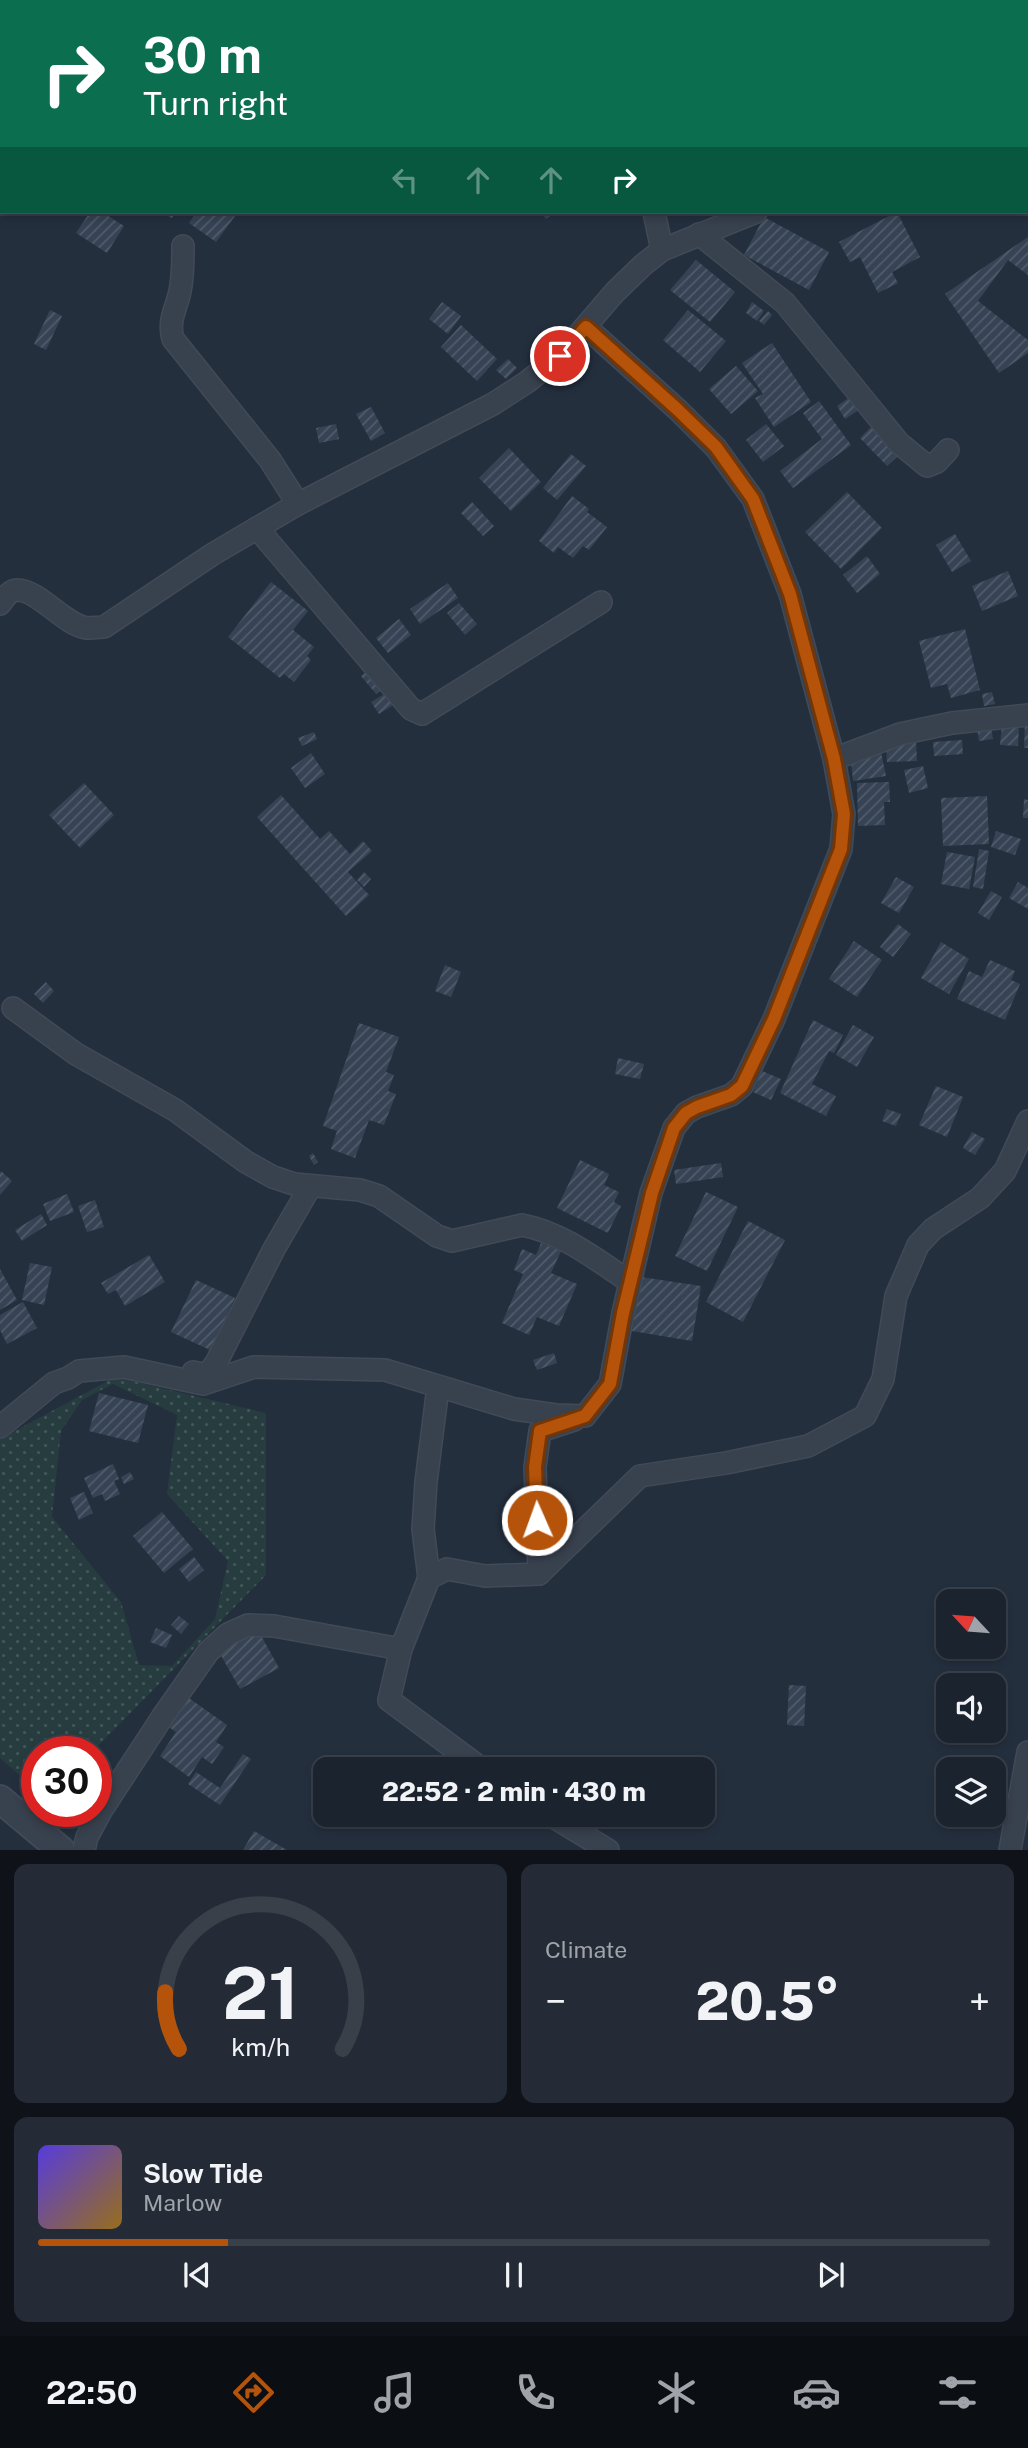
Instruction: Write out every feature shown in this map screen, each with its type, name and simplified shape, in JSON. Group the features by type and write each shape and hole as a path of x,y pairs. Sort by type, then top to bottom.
{"street":[{"path":"654,214 662,250"},
{"path":"0,604 10,593 18,590 28,593 60,615 86,628 104,627 213,554 298,504 493,404 560,356 615,292 662,250 751,214"},
{"path":"699,234 785,303 899,443 927,466 937,462 948,450"},
{"path":"183,246 181,287 170,328 173,339 270,460 298,504"},
{"path":"539,1574 535,1467 540,1431 585,1416 610,1384 630,1282 652,1193 674,1128 686,1113 731,1095 742,1086 774,1019 841,849 844,814 834,759 790,594 753,499 716,447 586,327"},
{"path":"257,528 411,709 422,714 601,602"},
{"path":"834,759 900,734 952,723 1028,715"},
{"path":"13,1007 76,1054 175,1110 246,1162 273,1177 310,1187 360,1190 379,1196 437,1236 452,1241 522,1224 533,1227 572,1245 630,1282"},
{"path":"429,1578 447,1569 485,1576 539,1574 639,1476 808,1446 865,1416 883,1379 897,1296 918,1245 933,1229 980,1198 1005,1171 1028,1121"},
{"path":"67,1366 122,1356 207,1375 310,1187"},
{"path":"0,1427 54,1383 79,1371 124,1367 203,1384 254,1367 385,1370 514,1409 585,1416"},
{"path":"438,1387 423,1529 429,1578 401,1649 389,1700 466,1757"},
{"path":"84,1850 87,1837 101,1811 163,1716 208,1651 228,1634 248,1625 274,1626 401,1649"},
{"path":"1010,1850 1028,1752"},
{"path":"0,1799 61,1850"},
{"path":"570,1827 608,1850"}],"green space":[{"path":"115,1377 266,1413 266,1575 108,1736 21,1736 21,1777 0,1758 0,1439","holes":["113,1384 177,1415 167,1494 228,1561 215,1619 172,1666 139,1665 121,1602 52,1517 61,1431 82,1400"]}],"building":[{"path":"89,214 105,214 124,226 107,253 76,233"},
{"path":"196,214 237,214 216,242 189,223"},
{"path":"898,214 920,257 892,272 898,283 878,293 860,257 850,262 839,242"},
{"path":"764,217 829,252 809,290 744,255"},
{"path":"1028,237 1028,275 1008,260 978,301 1028,340 1028,353 999,373 945,294"},
{"path":"696,260 735,292 710,322 670,290"},
{"path":"442,302 461,316 448,334 429,319"},
{"path":"752,302 764,311 757,321 746,313"},
{"path":"50,310 62,316 46,350 34,344"},
{"path":"688,310 726,341 700,372 663,340"},
{"path":"768,311 772,315 764,325 759,321"},
{"path":"461,325 497,359 477,381 441,347"},
{"path":"772,343 811,402 774,427 755,398 763,394 742,363"},
{"path":"508,359 517,368 506,379 496,370"},
{"path":"736,366 758,391 731,414 709,389"},
{"path":"850,397 859,410 845,419 837,406"},
{"path":"819,401 851,445 793,488 780,471 822,439 803,413"},
{"path":"371,407 385,433 371,441 356,414"},
{"path":"336,424 339,439 319,443 316,428"},
{"path":"766,424 784,446 763,462 746,440"},
{"path":"872,426 899,455 887,466 860,438"},
{"path":"509,448 541,482 511,511 479,478"},
{"path":"571,454 586,466 557,500 543,488"},
{"path":"847,492 882,528 841,569 805,532"},
{"path":"572,496 607,527 589,550 583,546 573,558 558,547 554,553 539,541"},
{"path":"472,502 494,526 483,536 461,513"},
{"path":"955,534 971,561 952,572 936,545"},
{"path":"867,556 880,574 857,593 843,575"},
{"path":"1008,571 1018,596 982,611 972,586"},
{"path":"271,582 308,611 293,630 314,647 307,656 311,660 294,682 284,674 280,678 228,637"},
{"path":"448,583 458,598 420,624 410,609"},
{"path":"459,603 477,624 465,635 447,613"},
{"path":"399,619 411,635 388,653 376,638"},
{"path":"965,629 980,690 951,698 947,684 931,688 919,641"},
{"path":"371,668 386,686 376,694 361,676"},
{"path":"391,690 398,702 379,714 371,702"},
{"path":"992,692 995,704 984,706 982,694"},
{"path":"990,720 993,739 979,741 976,722"},
{"path":"1025,722 1028,722 1028,748 1024,748"},
{"path":"1002,725 1019,726 1018,746 1000,745"},
{"path":"314,732 317,739 302,746 298,738"},
{"path":"916,740 917,761 887,762 886,742"},
{"path":"962,740 963,754 934,756 933,742"},
{"path":"881,752 886,776 853,781 851,761"},
{"path":"311,753 325,774 305,788 291,768"},
{"path":"923,766 928,788 909,793 904,770"},
{"path":"889,782 890,802 884,802 885,825 858,826 857,783"},
{"path":"84,783 114,815 80,848 49,815"},
{"path":"281,795 320,839 329,831 350,854 363,841 372,851 348,872 369,895 346,916 257,817"},
{"path":"987,796 989,844 943,846 941,798"},
{"path":"1024,799 1028,800 1028,818 1023,818"},
{"path":"996,831 1021,839 1015,855 991,847"},
{"path":"979,849 989,851 983,889 973,887"},
{"path":"947,852 975,857 969,889 941,884"},
{"path":"364,872 371,879 364,887 357,880"},
{"path":"896,877 914,887 899,913 881,903"},
{"path":"1018,882 1028,888 1028,909 1009,898"},
{"path":"991,891 1002,897 989,920 978,913"},
{"path":"898,924 911,934 893,957 880,947"},
{"path":"854,941 882,960 857,997 829,979"},
{"path":"941,942 969,959 949,994 921,978"},
{"path":"990,960 1015,971 1011,980 1020,984 1005,1020 957,999 969,971 982,977"},
{"path":"445,965 461,972 451,997 435,991"},
{"path":"46,982 54,991 43,1003 34,994"},
{"path":"813,1020 843,1035 834,1053 829,1051 812,1084 836,1096 826,1116 780,1093"},
{"path":"359,1023 399,1037 386,1072 394,1075 388,1091 396,1094 384,1125 369,1120 355,1158 331,1149 337,1131 323,1126"},
{"path":"853,1025 874,1037 857,1067 836,1055"},
{"path":"618,1058 644,1064 640,1079 615,1074"},
{"path":"762,1071 781,1079 771,1100 753,1092"},
{"path":"936,1086 963,1097 947,1137 919,1125"},
{"path":"887,1109 901,1114 896,1126 882,1121"},
{"path":"972,1132 985,1139 975,1155 963,1148"},
{"path":"313,1153 318,1162 314,1165 309,1156"},
{"path":"580,1160 609,1174 604,1185 619,1192 614,1202 621,1206 608,1233 557,1208"},
{"path":"721,1163 723,1177 676,1184 674,1170"},
{"path":"1,1171 12,1181 0,1195 0,1173"},
{"path":"706,1192 738,1207 707,1271 675,1256"},
{"path":"67,1194 74,1212 50,1221 43,1204"},
{"path":"95,1200 104,1227 87,1232 78,1206"},
{"path":"41,1214 47,1225 22,1241 15,1230"},
{"path":"748,1221 785,1240 743,1322 706,1302"},
{"path":"541,1243 561,1251 551,1273 577,1284 559,1326 537,1317 529,1335 502,1323 523,1274 514,1270 522,1249 536,1255"},
{"path":"149,1255 165,1282 125,1306 116,1290 108,1294 101,1283"},
{"path":"30,1263 52,1267 44,1305 22,1300"},
{"path":"0,1269 17,1300 0,1310"},
{"path":"641,1277 701,1286 692,1341 632,1331"},
{"path":"196,1280 235,1298 210,1350 171,1332"},
{"path":"23,1302 37,1328 7,1344 0,1330 0,1315"},
{"path":"554,1353 557,1363 537,1370 533,1360"},
{"path":"99,1393 148,1405 138,1443 89,1431"},
{"path":"113,1464 119,1479 114,1481 120,1494 105,1501 102,1494 93,1498 84,1478"},
{"path":"130,1472 134,1479 124,1484 121,1477"},
{"path":"84,1492 93,1513 79,1520 70,1498"},
{"path":"162,1512 193,1549 164,1573 133,1536"},
{"path":"194,1557 204,1570 189,1582 179,1569"},
{"path":"179,1616 189,1624 181,1634 171,1625"},
{"path":"156,1628 172,1635 166,1648 150,1642"},
{"path":"258,1630 279,1668 240,1689 219,1652"},
{"path":"789,1685 806,1686 804,1726 787,1725"},
{"path":"186,1696 227,1725 216,1742 224,1747 212,1764 202,1757 189,1777 160,1756 176,1732 166,1725"},
{"path":"243,1754 251,1759 220,1805 188,1784 196,1772 220,1788"},
{"path":"254,1831 287,1850 243,1850"}],"route":[{"path":"537,1520 535,1467 540,1431 585,1416 610,1384 623,1313 652,1193 674,1128 686,1113 731,1095 742,1086 774,1019 841,849 844,814 834,759 790,594 753,499 716,447 586,327 560,356"}]}
